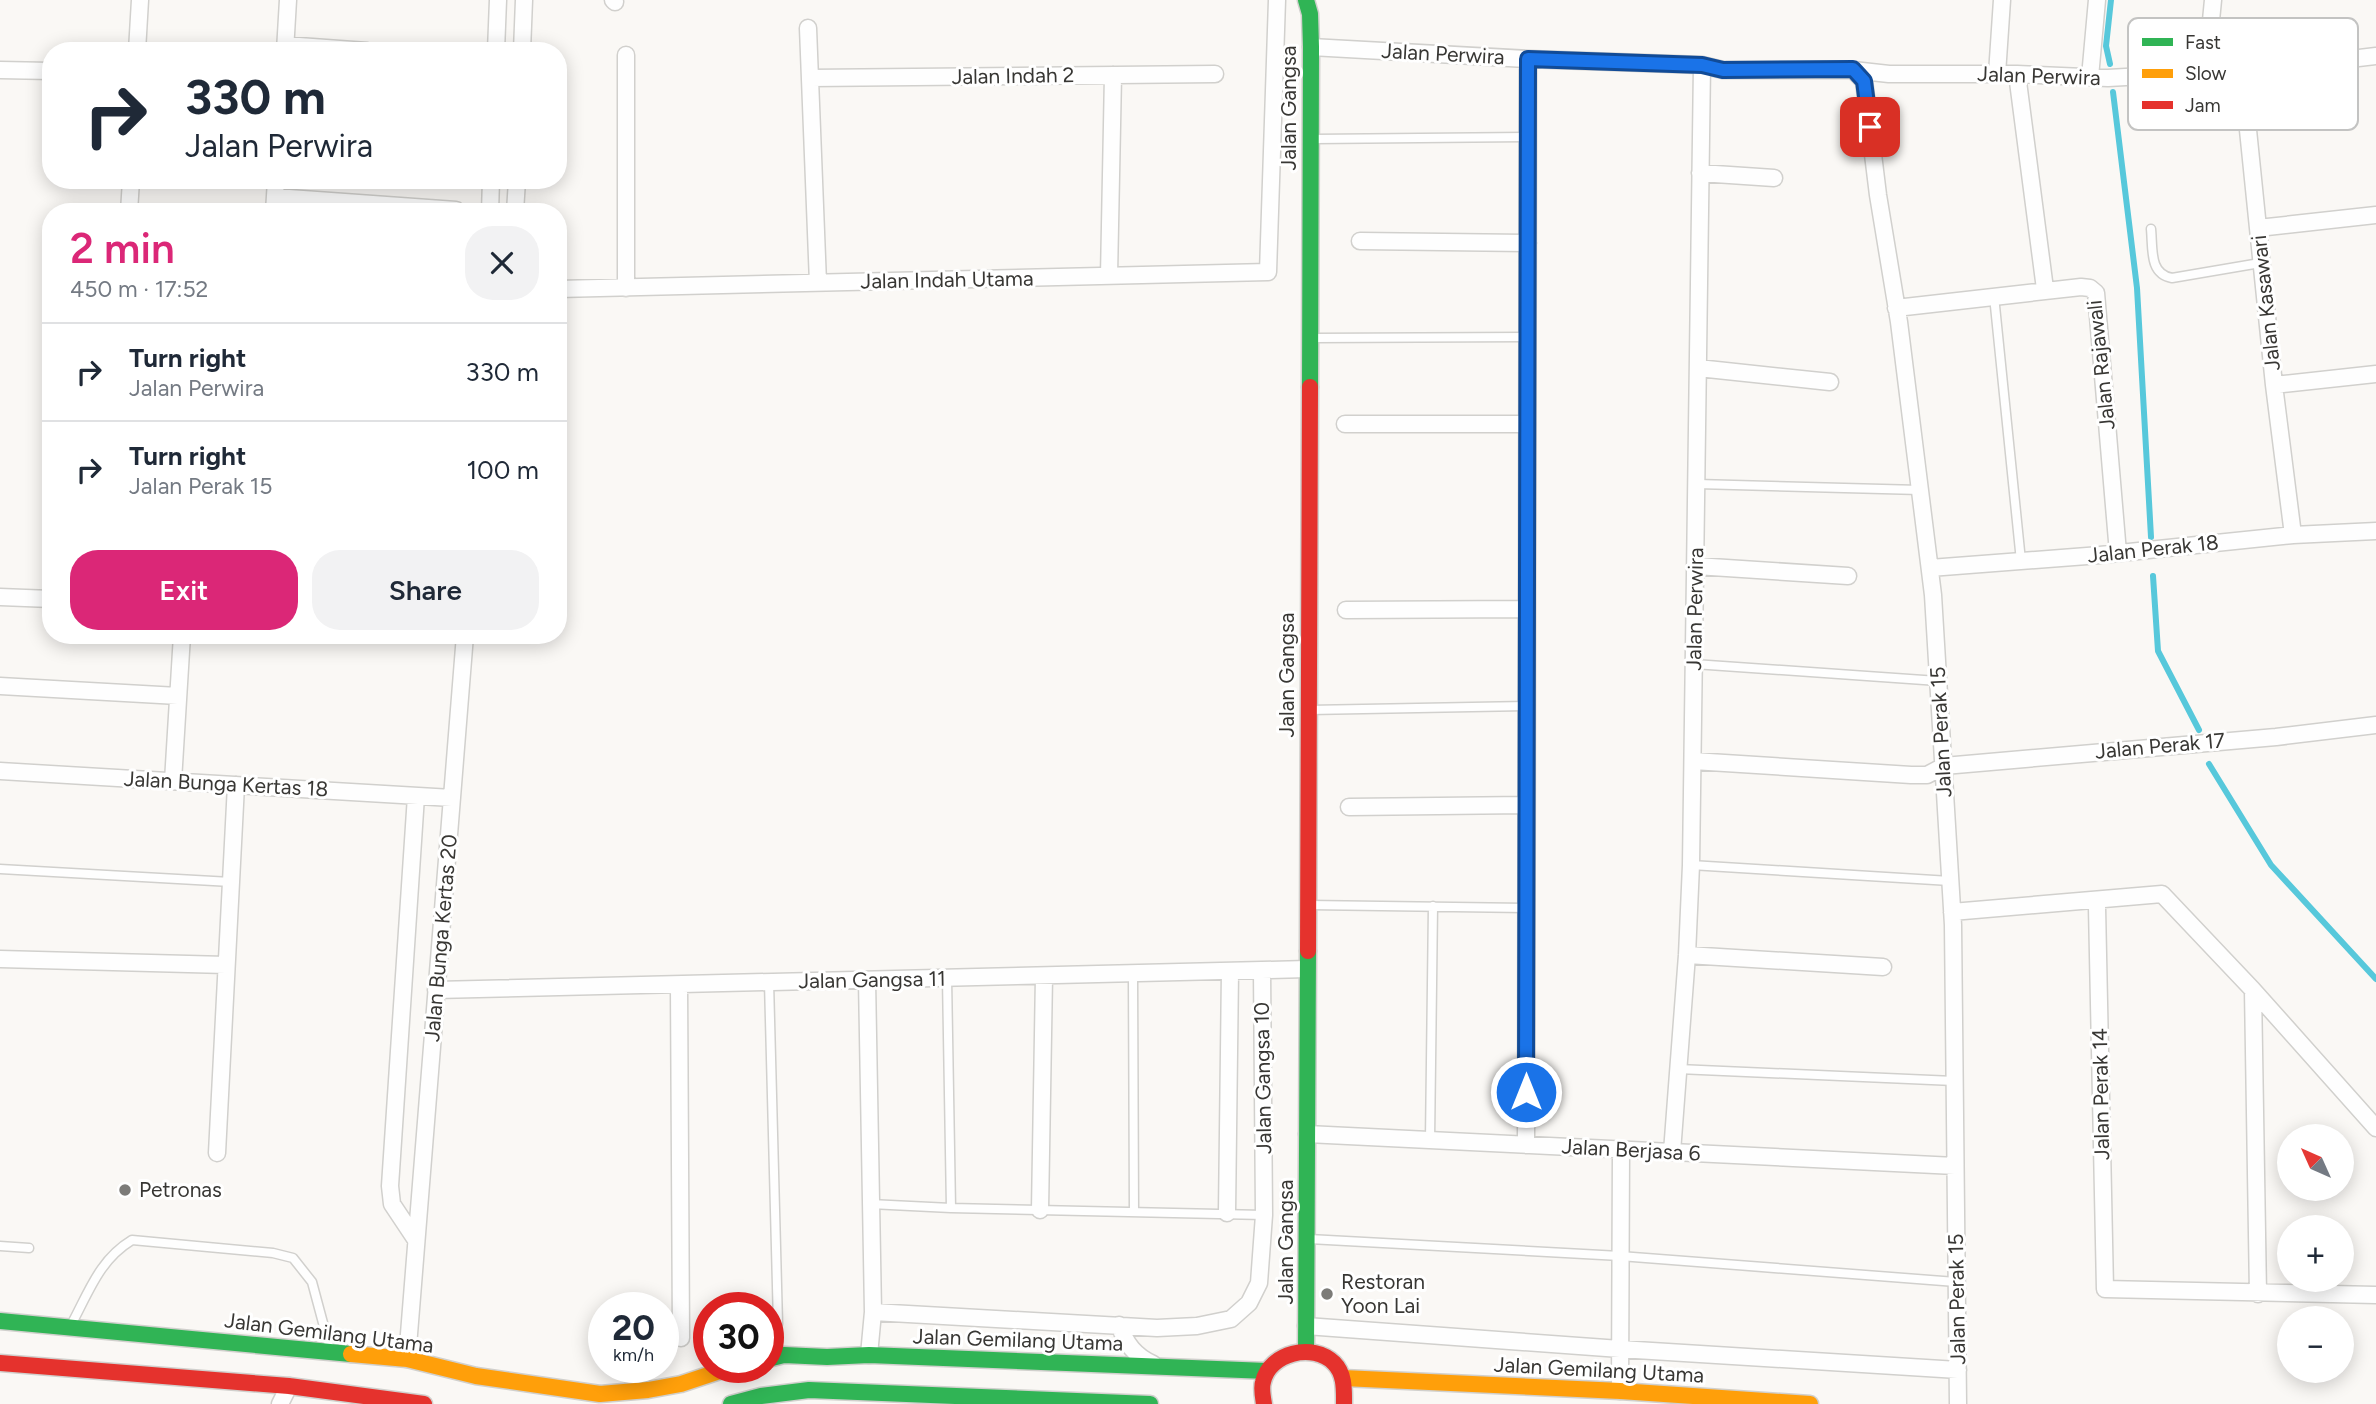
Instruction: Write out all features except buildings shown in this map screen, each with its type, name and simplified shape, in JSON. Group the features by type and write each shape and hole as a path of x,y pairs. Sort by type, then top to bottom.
{"main road":[{"name":"Jalan Gangsa","path":"1306,0 1310,14 1311,47 1306,1351"},
{"name":"Jalan Gemilang Utama","path":"0,1321 407,1359 476,1376 600,1394 648,1390 693,1380"},
{"path":"1264,1404 1262,1384 1267,1371 1287,1354 1306,1351 1326,1357 1336,1366 1343,1378 1343,1404"},
{"name":"Jalan Gemilang Utama","path":"784,1355 869,1355 1267,1371"},
{"path":"0,1363 289,1386 424,1404"},
{"name":"Jalan Gemilang Utama","path":"1343,1378 1620,1391 1810,1404"},
{"path":"732,1404 761,1396 809,1390 1150,1404"}],"street":[{"path":"138,42 140,0"},
{"path":"285,42 288,0"},
{"path":"496,42 498,0"},
{"path":"522,42 524,0"},
{"name":"Jalan Indah Utama","path":"567,289 1268,272 1277,0"},
{"path":"1997,74 2002,0"},
{"path":"2090,77 2097,0"},
{"path":"2211,18 2213,0"},
{"path":"808,28 818,283"},
{"name":"Jalan Perwira","path":"1311,47 1702,65 1723,70 1853,69 1889,74 2128,77"},
{"path":"626,55 626,288"},
{"name":"Jalan Perwira","path":"2358,58 2376,56"},
{"path":"1525,1145 1528,59"},
{"name":"Jalan Perwira","path":"1672,1152 1691,865 1702,65"},
{"name":"Jalan Perak 15","path":"1853,69 1864,81 1930,568 1952,912 1958,1404"},
{"path":"0,70 42,71"},
{"name":"Jalan Indah 2","path":"810,78 1215,74"},
{"path":"2017,74 2045,289"},
{"path":"1109,276 1113,75"},
{"name":"Jalan Kasawari","path":"2248,130 2260,263 2293,535"},
{"path":"1700,173 1774,178"},
{"path":"2258,228 2376,215"},
{"path":"1360,241 1528,243"},
{"name":"Jalan Rajawali","path":"1896,308 2045,289 2090,288 2098,298 2118,553"},
{"path":"1698,368 1830,382"},
{"path":"2274,385 2376,374"},
{"path":"1345,425 1527,424"},
{"name":"Jalan Perak 18","path":"1930,568 2293,535 2376,531"},
{"path":"1696,566 1848,576"},
{"path":"0,597 42,599"},
{"path":"1346,610 1527,609"},
{"path":"173,781 181,644"},
{"name":"Jalan Bunga Kertas 20","path":"407,1359 464,644"},
{"path":"0,686 178,696"},
{"name":"Jalan Perak 17","path":"1693,761 1927,775 1944,766 2276,737 2376,725"},
{"name":"Jalan Bunga Kertas 18","path":"0,771 452,798"},
{"path":"217,1153 236,785"},
{"name":"Jalan Bunga Kertas 20","path":"416,796 390,1186 392,1204 416,1240"},
{"path":"1349,807 1526,805"},
{"path":"1952,912 2162,894 2253,990 2376,1128"},
{"name":"Jalan Perak 14","path":"2095,900 2105,1289 2258,1294"},
{"path":"1687,955 1883,967"},
{"path":"0,960 226,965"},
{"name":"Jalan Gangsa 11","path":"436,990 1307,969"},
{"name":"Jalan Gangsa 10","path":"873,1312 1157,1328 1197,1326 1231,1319 1249,1303 1259,1283 1264,1215 1262,970"},
{"path":"1227,1213 1230,971"},
{"path":"1040,1210 1044,976"},
{"path":"867,980 873,1312 869,1355"},
{"path":"679,985 681,1338"},
{"path":"2253,990 2258,1294 2376,1295"},
{"name":"Jalan Berjasa 6","path":"1307,1134 1955,1166"},
{"path":"1620,1391 1621,1150"},
{"path":"1119,1325 1125,1342 1134,1352 1160,1367"},
{"path":"1306,1326 1958,1370"},
{"path":"280,1404 289,1386"}],"lane":[{"path":"1310,139 1528,137"},
{"path":"2151,229 2155,268 2162,276 2172,278 2260,263"},
{"path":"1994,296 2021,561"},
{"path":"1310,338 1528,337"},
{"path":"1696,484 1920,490"},
{"path":"1694,664 1938,681"},
{"path":"1308,710 1527,706"},
{"path":"1691,865 1950,881"},
{"path":"0,869 231,882"},
{"path":"1308,905 1526,908"},
{"path":"1430,1140 1433,906"},
{"path":"1133,974 1134,1212"},
{"path":"947,978 951,1209"},
{"path":"769,982 778,1292"},
{"path":"1678,1069 1954,1081"},
{"path":"870,1204 951,1209 1264,1215"},
{"path":"1306,1239 1620,1256 1957,1282"},
{"path":"70,1327 105,1262 115,1251 132,1240 260,1252 293,1258 312,1282 331,1352"},
{"path":"0,1246 29,1248"}],"waterway":[{"path":"2110,64 2106,46 2111,0"},
{"path":"2113,92 2137,288 2151,537"},
{"path":"2153,576 2158,651 2199,730"},
{"path":"2209,764 2271,865 2376,979"}],"traffic: fast":[{"path":"1306,0 1310,14 1311,47 1310,387"},
{"path":"1306,1351 1308,951"},
{"path":"0,1321 351,1354"},
{"path":"784,1355 869,1355 1267,1371"},
{"path":"731,1404 761,1396 809,1390 1150,1404"}],"traffic: slow":[{"path":"351,1354 407,1359 476,1376 600,1394 648,1390 693,1380"},
{"path":"1343,1378 1620,1391 1810,1404"}],"traffic: jam":[{"path":"1308,951 1310,387"},
{"path":"1264,1404 1262,1387 1267,1372 1283,1358 1304,1352 1325,1357 1338,1367 1343,1382 1344,1404"},
{"path":"0,1363 289,1386 424,1404"}],"place":[{"name":"Petronas","path":"125,1190"},
{"name":"Restoran Yoon Lai","path":"1327,1294"}],"route":[{"path":"1526,1092 1528,59 1702,65 1723,70 1853,69 1864,81 1870,127"}]}
